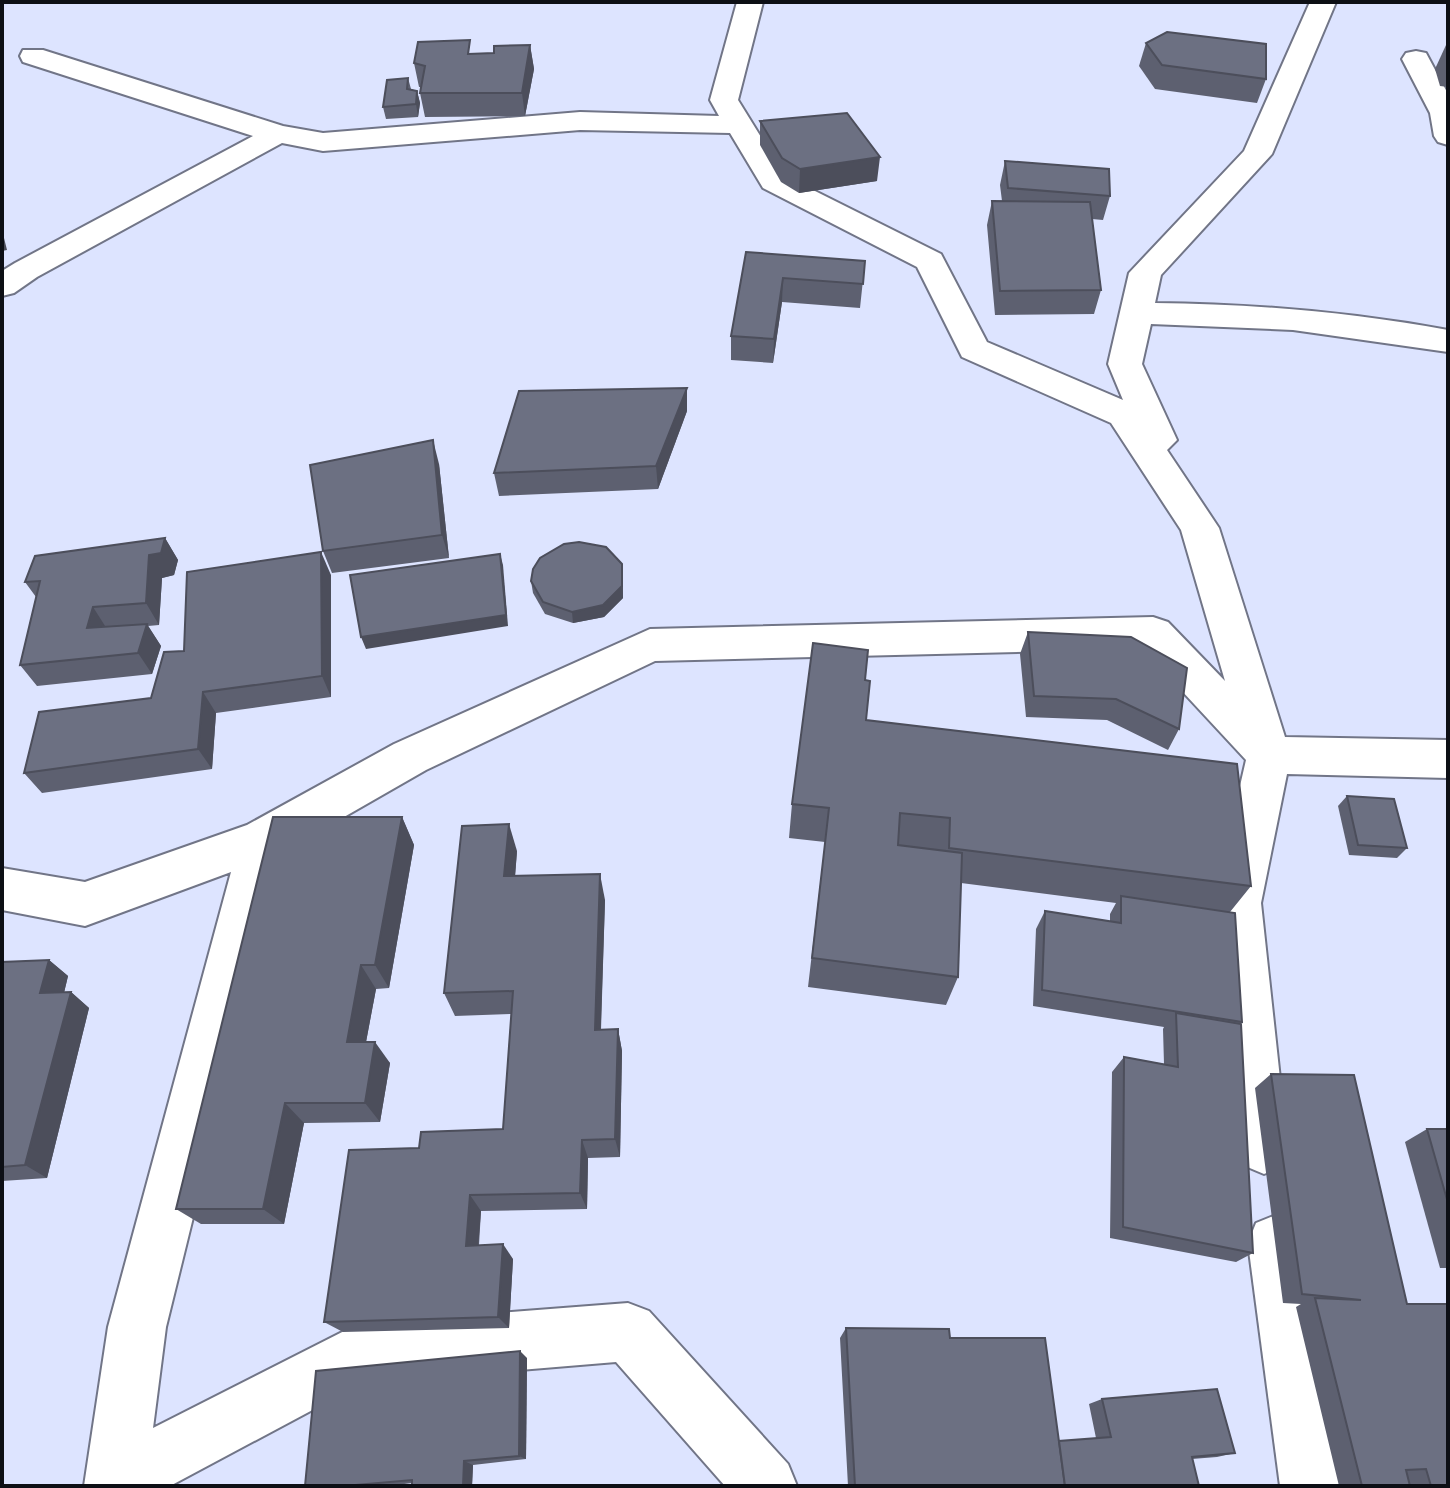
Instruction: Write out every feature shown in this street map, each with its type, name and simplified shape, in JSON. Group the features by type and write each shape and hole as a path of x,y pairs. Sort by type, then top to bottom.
{"street":[{"path":"750,2 724,100 774,182 930,261 974,349 1124,414 1200,528"},
{"path":"1311,1486 1255,1088 1237,903 1269,755 1200,528 1125,364 1145,273 1257,154 1323,2"},
{"path":"33,56 278,134 323,142 580,121 739,125"},
{"path":"1416,59 1447,121"},
{"path":"2,286 26,270 278,134"},
{"path":"1136,313 1229,314 1368,326 1448,341"},
{"path":"2,889 85,904 263,840 410,757 650,645 1153,633 1269,755 1448,759"},
{"path":"115,1486 137,1327 263,840"},
{"path":"137,1486 148,1464 358,1354 628,1332 766,1486"}],"shaded area":[{"path":"2,2 1448,2 1448,1486 2,1486"}],"building":[{"path":"1167,32 1266,44 1266,79 1162,65 1146,43"},
{"path":"470,40 468,54 494,53 494,46 530,45 522,93 420,93 425,66 414,63 418,42"},
{"path":"408,78 407,89 417,91 416,104 383,107 387,80"},
{"path":"847,113 880,157 800,169 782,158 760,121"},
{"path":"1005,161 1109,169 1110,196 1008,188"},
{"path":"992,201 1090,202 1101,290 1000,291"},
{"path":"746,252 865,261 863,284 783,278 774,339 731,336"},
{"path":"687,388 656,466 494,473 519,391"},
{"path":"433,440 442,535 323,551 310,465"},
{"path":"165,538 161,553 149,555 146,603 93,607 87,628 147,624 138,653 20,665 40,581 25,582 35,556"},
{"path":"579,542 606,547 622,564 622,586 603,605 572,612 543,602 531,581 533,569 540,558 564,544"},
{"path":"321,552 322,676 203,692 198,749 24,773 39,712 151,698 164,652 184,651 187,572"},
{"path":"500,554 506,615 361,637 350,575"},
{"path":"1028,632 1131,637 1187,668 1179,729 1116,699 1034,696"},
{"path":"813,643 868,650 865,680 870,681 866,720 1237,764 1251,886 949,848 950,818 900,813 898,845 962,853 958,977 812,958 829,808 792,804"},
{"path":"1347,796 1394,799 1407,848 1358,845"},
{"path":"273,817 402,817 375,965 361,965 347,1042 375,1042 365,1103 285,1103 263,1209 176,1209"},
{"path":"509,824 504,876 600,874 595,1030 618,1029 615,1139 582,1140 580,1193 470,1195 466,1246 503,1244 498,1317 324,1322 349,1150 419,1148 421,1132 503,1129 513,991 444,993 462,826"},
{"path":"1121,896 1235,913 1242,1022 1042,990 1045,911 1121,923"},
{"path":"49,960 40,993 71,992 25,1165 2,1167 2,962"},
{"path":"1176,1013 1241,1024 1253,1253 1123,1227 1124,1057 1178,1067"},
{"path":"1271,1074 1354,1075 1407,1304 1448,1304 1448,1486 1431,1486 1426,1469 1406,1470 1410,1486 1362,1486 1315,1298 1361,1300 1302,1294"},
{"path":"1427,1129 1448,1131 1448,1203"},
{"path":"846,1328 949,1329 950,1338 1045,1338 1065,1486 855,1486"},
{"path":"520,1351 519,1456 464,1461 463,1486 412,1486 412,1480 305,1486 316,1371"},
{"path":"1217,1389 1235,1453 1192,1457 1199,1486 1065,1486 1059,1441 1111,1437 1102,1399"}]}
